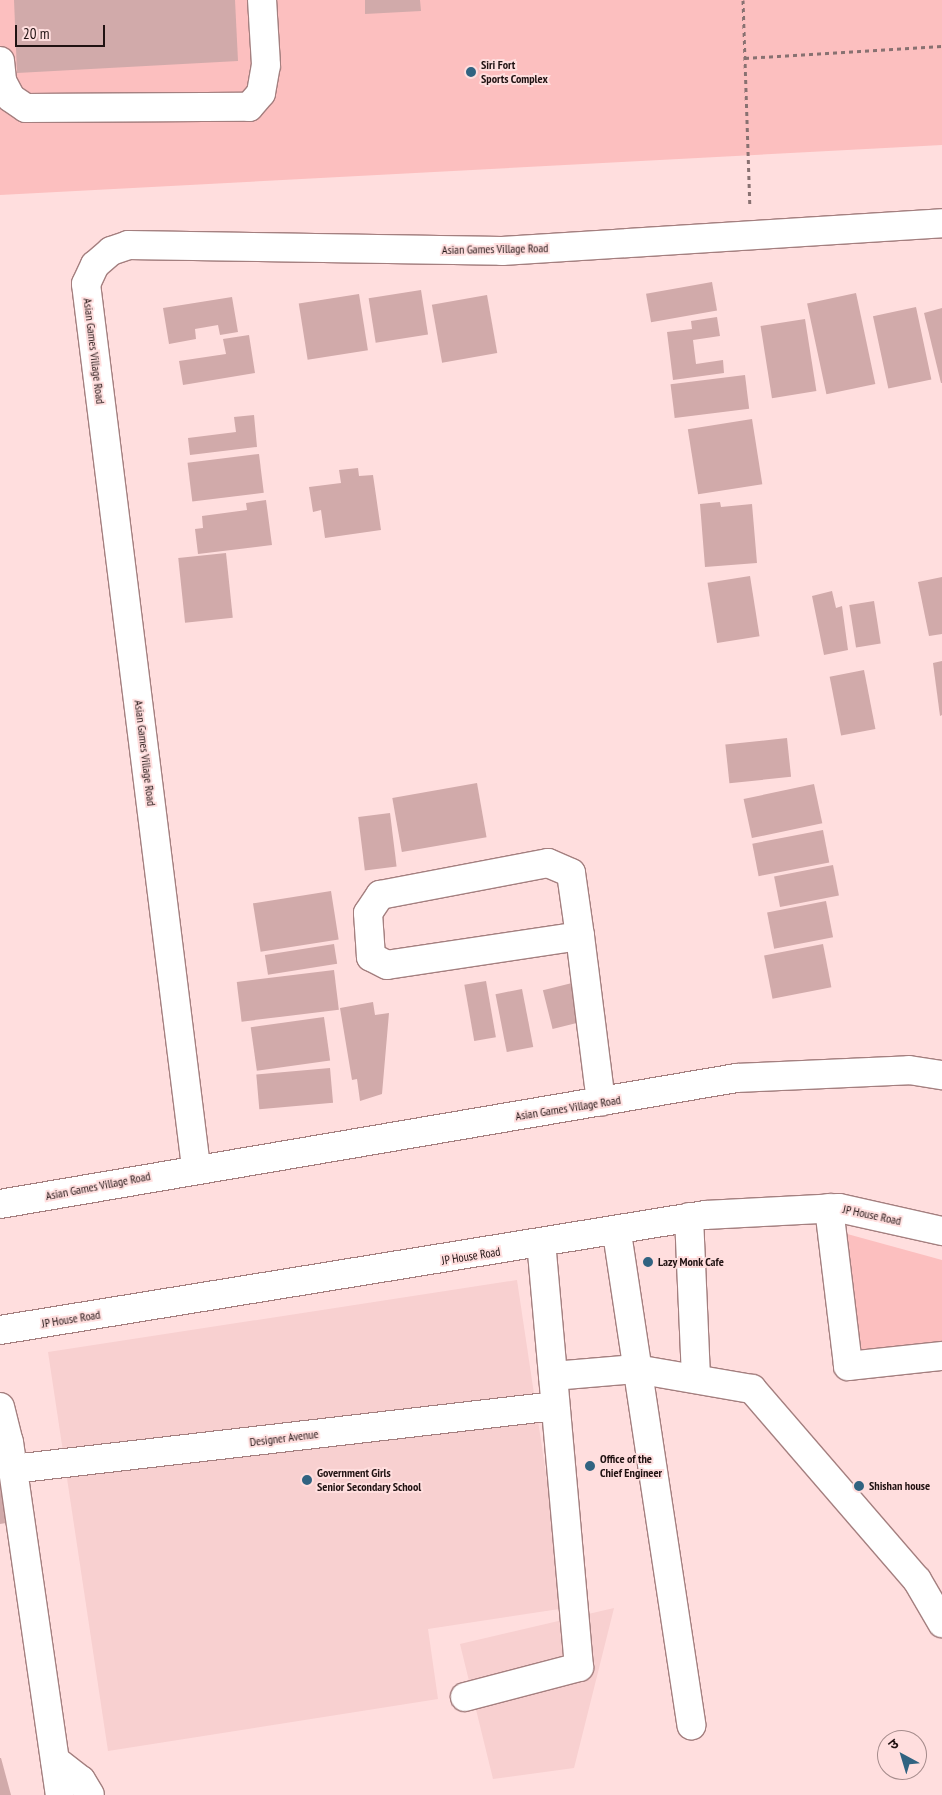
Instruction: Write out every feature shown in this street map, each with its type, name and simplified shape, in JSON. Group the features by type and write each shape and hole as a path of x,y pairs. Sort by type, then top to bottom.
{"street":[{"path":"0,61 2,82 26,108 249,107 261,93 266,65 262,0"},
{"name":"Asian Games Village Road","path":"196,1167 86,284 95,265 111,251 128,245 502,251 942,223"},
{"path":"580,936 387,965 371,957 368,913 380,895 548,863 571,873 580,936 601,1102"},
{"name":"Asian Games Village Road","path":"0,1204 196,1167 601,1102 736,1078 908,1070 942,1075"},
{"path":"829,1208 848,1366 942,1356"},
{"name":"JP House Road","path":"0,1330 541,1245 689,1217 829,1208 942,1231"},
{"path":"689,1217 696,1380"},
{"path":"617,1232 636,1370 691,1725"},
{"path":"465,1697 579,1666 541,1245"},
{"path":"553,1376 636,1370 752,1389 917,1580 942,1623"},
{"name":"Designer Avenue","path":"13,1469 555,1406"},
{"path":"0,1407 13,1469 60,1795"},
{"path":"55,1760 82,1780 90,1795"}],"path":[{"path":"743,0 751,235"},
{"path":"744,58 942,46"}],"shaded area":[{"name":"Siri Fort Sports Complex","path":"0,0 942,0 942,145 0,195"},
{"path":"840,1232 942,1260 942,1346 854,1359"},
{"name":"Government Girls Senior Secondary School","path":"517,1280 566,1608 428,1629 438,1699 108,1751 48,1352"},
{"path":"614,1608 574,1768 493,1779 460,1644"}],"building":[{"path":"14,0 235,0 238,61 17,73"},
{"path":"365,0 420,0 421,11 365,14"},
{"path":"712,282 717,311 651,322 646,294"},
{"path":"421,290 428,334 376,343 369,298"},
{"path":"856,293 875,384 826,394 807,303"},
{"path":"359,294 368,350 308,360 299,304"},
{"path":"487,295 497,353 442,363 432,305"},
{"path":"232,297 238,332 220,335 218,325 195,329 196,339 169,344 163,308"},
{"path":"916,307 931,379 888,389 873,316"},
{"path":"942,308 942,383 941,383 924,313"},
{"path":"717,317 720,336 693,340 696,364 723,360 724,373 673,380 667,332 692,329 691,321"},
{"path":"805,319 816,391 772,398 761,326"},
{"path":"249,335 255,373 183,385 179,361 226,354 223,339"},
{"path":"745,375 749,409 675,418 671,384"},
{"path":"254,415 257,447 190,455 188,438 236,432 234,417"},
{"path":"752,419 762,484 698,494 688,429"},
{"path":"259,454 264,493 192,501 188,463"},
{"path":"358,468 359,476 373,475 381,530 325,538 321,510 313,512 309,487 341,483 339,470"},
{"path":"266,500 272,545 198,554 195,529 203,528 202,516 247,510 246,503"},
{"path":"720,502 721,507 752,504 757,563 705,567 700,504"},
{"path":"226,553 233,618 185,623 178,558"},
{"path":"750,576 760,636 717,643 708,583"},
{"path":"942,577 942,634 929,636 918,582"},
{"path":"832,591 836,608 842,606 848,650 824,655 812,596"},
{"path":"874,601 881,643 856,647 849,605"},
{"path":"942,661 942,715 940,716 933,663"},
{"path":"864,670 875,729 841,736 830,677"},
{"path":"787,738 791,777 729,783 725,744"},
{"path":"477,783 487,837 402,852 392,798"},
{"path":"814,784 822,823 752,838 744,799"},
{"path":"390,813 397,867 365,870 358,817"},
{"path":"823,830 829,862 759,876 752,844"},
{"path":"833,865 839,895 780,907 774,876"},
{"path":"331,891 339,939 261,952 253,903"},
{"path":"826,901 833,937 774,949 767,912"},
{"path":"334,944 337,964 268,975 265,955"},
{"path":"823,944 831,987 772,999 764,955"},
{"path":"334,970 339,1010 242,1022 237,982"},
{"path":"486,981 496,1037 474,1041 464,985"},
{"path":"572,983 582,1022 553,1029 543,990"},
{"path":"522,989 533,1047 507,1052 495,994"},
{"path":"373,1002 375,1015 389,1013 382,1094 360,1101 357,1079 352,1080 340,1008"},
{"path":"324,1017 330,1061 257,1071 251,1027"},
{"path":"330,1068 333,1103 259,1109 256,1074"},
{"path":"0,1486 6,1523 0,1524"},
{"path":"1,1758 11,1795 0,1795"}],"place":[{"name":"Siri Fort Sports Complex","path":"471,72"},
{"name":"Lazy Monk Cafe","path":"648,1262"},
{"name":"Office of the Chief Engineer","path":"590,1466"},
{"name":"Government Girls Senior Secondary School","path":"307,1480"},
{"name":"Shishan house","path":"859,1486"}]}
